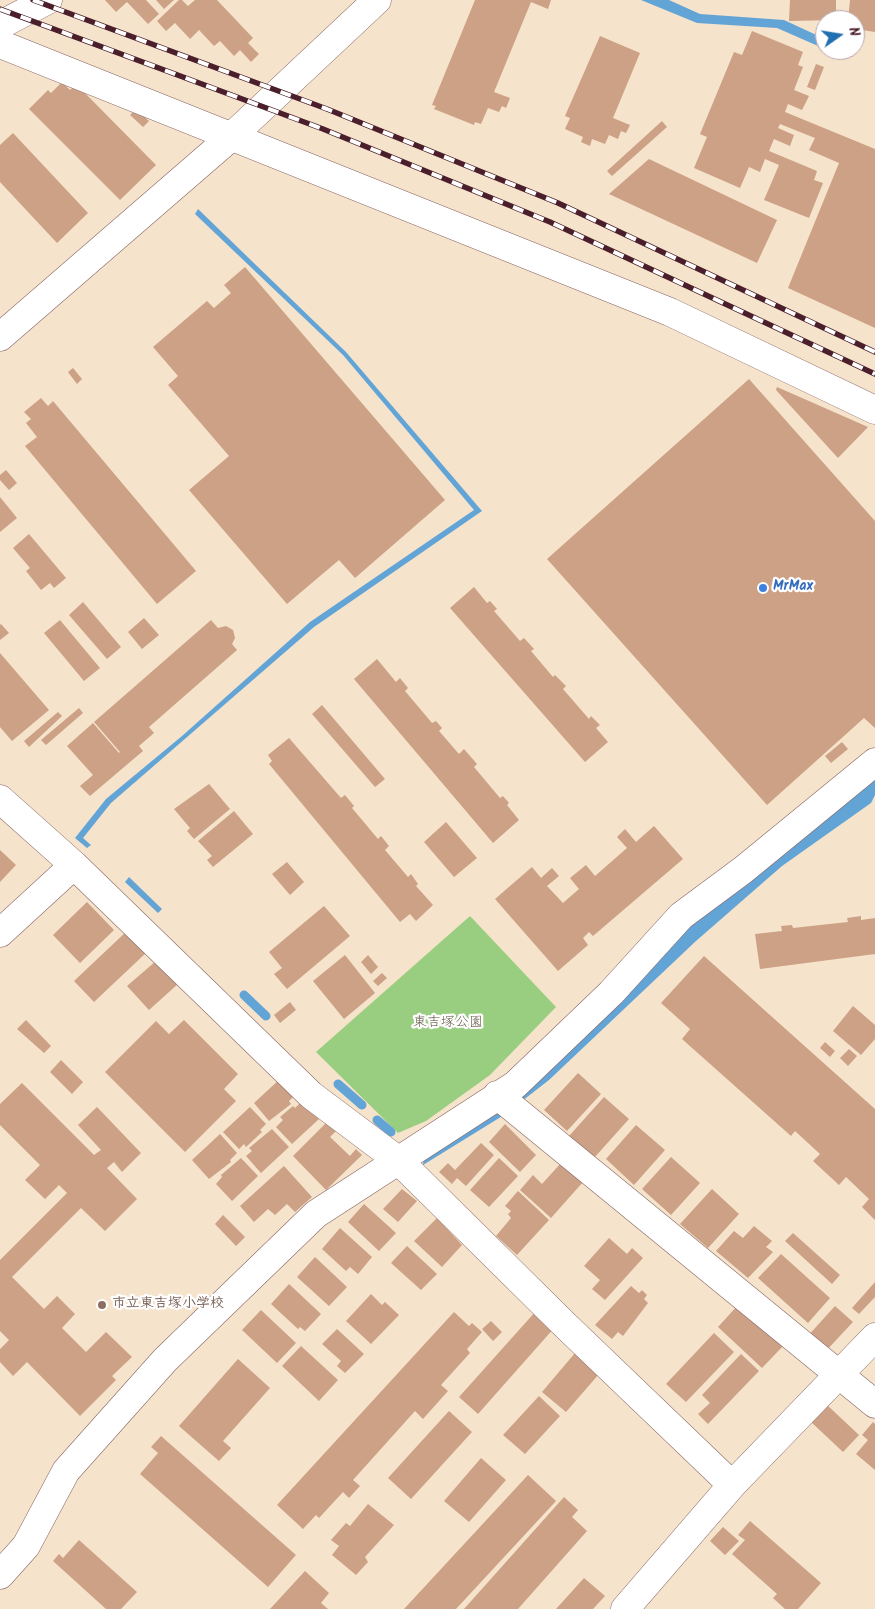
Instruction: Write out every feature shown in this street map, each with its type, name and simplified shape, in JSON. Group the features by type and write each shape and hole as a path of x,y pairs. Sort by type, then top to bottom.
{"street":[{"path":"0,26 48,0"},
{"path":"0,337 231,137 377,0"},
{"path":"0,44 670,312 875,410"},
{"path":"0,1575 26,1546 66,1471 165,1360 316,1214 500,1099 611,993 681,916 742,870 875,762"},
{"path":"0,799 74,865 311,1095 399,1161 565,1325 732,1485"},
{"path":"0,933 74,865"},
{"path":"500,1099 875,1404"},
{"path":"625,1609 732,1485 875,1337"}],"green space":[{"name":"東吉塚公園","path":"470,916 556,1007 490,1075 426,1121 398,1133 316,1052"}],"water":[{"path":"641,0 669,0 700,14 784,20 815,34 815,45 777,28 697,23"},
{"path":"198,209 346,352 482,511 314,627 111,803 83,838 91,845 87,848 75,838 106,799 182,736 310,622 474,510 343,355 195,214"},
{"path":"875,772 875,795 871,803 782,866 696,941 549,1080 504,1115 423,1165 424,1156 682,922"},
{"path":"129,877 162,909 158,913 125,882"}],"building":[{"path":"105,0 146,0 159,14 148,24 127,2 116,12"},
{"path":"156,0 174,0 164,9"},
{"path":"179,0 182,0 188,6 195,0 217,0 253,38 248,43 259,54 251,62 240,50 234,56 220,41 214,46 199,30 190,39 175,23 166,31 157,21"},
{"path":"475,0 551,0 548,9 531,2 494,92 510,98 506,108 502,106 499,112 488,108 481,124 475,122 474,125 434,109 436,106 432,105"},
{"path":"790,0 836,0 836,10 815,10 815,20 789,21"},
{"path":"850,0 875,0 875,32 865,30 865,10 849,10"},
{"path":"752,31 803,52 798,65 803,67 794,90 809,96 802,110 788,104 785,112 875,149 875,328 788,288 839,163 809,150 815,138 780,124 778,128 794,135 790,146 774,139 769,151 817,171 814,180 823,183 809,218 764,200 779,165 765,159 760,172 749,167 740,188 694,168 707,137 700,134 734,52 742,55"},
{"path":"600,36 640,53 613,118 630,125 626,133 621,131 618,139 609,135 605,144 592,139 590,146 581,142 583,137 565,129 570,118 565,116"},
{"path":"816,64 824,67 815,90 807,87"},
{"path":"62,82 70,90 76,84 156,165 120,200 29,109 48,90 51,93"},
{"path":"136,109 149,121 143,127 130,115"},
{"path":"662,121 667,127 612,176 607,171"},
{"path":"13,133 88,213 57,243 0,182 0,145"},
{"path":"649,159 777,220 757,263 609,194"},
{"path":"245,267 445,500 355,578 339,560 287,604 189,490 229,456 168,385 178,376 153,347 207,301 214,308 231,293 224,285"},
{"path":"73,368 82,379 77,384 68,372"},
{"path":"749,379 875,521 875,728 864,718 767,805 547,559"},
{"path":"777,387 868,427 838,458 776,390"},
{"path":"41,398 48,406 53,401 196,571 157,604 25,446 37,437 26,423 31,419 24,412"},
{"path":"6,470 17,483 9,490 0,480 0,475"},
{"path":"0,497 17,518 0,532"},
{"path":"29,534 66,578 54,588 50,583 41,590 26,571 30,568 13,548"},
{"path":"474,587 487,603 490,601 497,609 494,611 520,641 524,638 534,649 531,651 553,677 555,675 566,686 563,689 589,719 591,716 600,725 596,728 608,742 585,762 450,608"},
{"path":"83,602 121,647 107,659 69,615"},
{"path":"144,618 159,635 142,649 128,632"},
{"path":"60,620 100,668 84,681 44,633"},
{"path":"211,620 218,628 226,626 233,630 235,638 232,644 237,650 149,727 154,733 139,746 143,751 90,796 80,786 93,775 67,746 93,723 119,753 94,722"},
{"path":"0,625 9,633 0,640"},
{"path":"0,653 49,710 12,741 0,727"},
{"path":"377,659 396,682 400,678 408,688 405,691 432,723 436,721 442,728 439,731 459,754 464,749 477,764 474,767 500,798 503,796 509,803 507,805 519,820 493,843 354,679"},
{"path":"322,705 385,779 375,787 312,714"},
{"path":"79,708 83,713 46,745 41,740"},
{"path":"58,712 62,716 29,747 24,741"},
{"path":"289,738 341,798 345,795 354,806 352,808 378,839 381,836 389,846 385,850 408,877 411,874 418,884 416,886 433,905 416,921 410,914 400,922 269,764 272,761 268,755"},
{"path":"842,742 848,749 831,763 825,756"},
{"path":"209,784 230,809 194,839 187,831 190,828 174,809"},
{"path":"234,811 253,834 213,867 207,860 212,856 198,841"},
{"path":"446,822 477,858 454,877 424,842"},
{"path":"654,826 683,859 593,936 589,932 583,938 588,945 558,971 495,899 532,867 541,878 552,868 559,876 547,886 563,903 579,889 570,878 586,865 595,876 627,848 617,837 625,829 636,842"},
{"path":"0,850 16,865 0,882"},
{"path":"287,862 304,882 290,895 272,874"},
{"path":"87,902 114,930 80,963 53,935"},
{"path":"324,906 350,936 287,989 274,974 282,968 269,952"},
{"path":"861,916 861,920 875,918 875,954 760,969 755,934 782,931 781,926 792,925 793,928 848,922 847,918"},
{"path":"128,930 148,951 94,1002 74,981"},
{"path":"345,955 375,993 344,1019 313,981"},
{"path":"368,955 378,967 371,974 361,962"},
{"path":"704,956 875,1109 875,1220 862,1207 869,1199 846,1177 839,1185 813,1161 820,1154 795,1131 791,1136 682,1039 690,1029 661,1003"},
{"path":"156,961 179,983 149,1010 127,986"},
{"path":"382,973 387,978 378,986 373,981"},
{"path":"290,1002 296,1010 280,1023 274,1015"},
{"path":"853,1006 875,1025 875,1039 861,1055 833,1031"},
{"path":"26,1020 51,1046 44,1053 17,1029"},
{"path":"184,1020 238,1074 224,1089 236,1101 185,1152 105,1072 156,1021 169,1034"},
{"path":"825,1042 835,1051 830,1057 820,1048"},
{"path":"849,1049 857,1056 848,1066 840,1058"},
{"path":"61,1060 83,1082 72,1094 50,1072"},
{"path":"578,1073 601,1094 567,1131 544,1110"},
{"path":"280,1079 295,1095 289,1101 291,1104 269,1121 254,1103"},
{"path":"22,1083 94,1155 101,1150 78,1125 97,1107 141,1153 122,1172 114,1162 107,1168 137,1199 105,1231 81,1208 12,1277 44,1309 57,1296 75,1314 62,1328 86,1352 106,1332 132,1357 112,1376 116,1380 80,1416 27,1362 13,1376 0,1362 0,1349 9,1340 0,1331 0,1260 67,1193 59,1185 45,1199 25,1180 40,1165 0,1125 0,1104"},
{"path":"604,1097 629,1119 594,1158 569,1136"},
{"path":"302,1101 319,1119 292,1144 276,1127 283,1120 280,1117 293,1106 295,1108"},
{"path":"250,1107 266,1124 260,1130 262,1132 246,1147 244,1144 239,1149 223,1132"},
{"path":"327,1122 336,1131 330,1137 350,1156 356,1149 362,1155 326,1190 293,1156"},
{"path":"505,1124 536,1155 520,1172 489,1142"},
{"path":"636,1125 665,1150 634,1185 606,1159"},
{"path":"272,1129 289,1147 261,1173 246,1156 252,1151 249,1148"},
{"path":"220,1134 237,1153 230,1160 231,1162 209,1179 192,1160"},
{"path":"481,1143 494,1155 466,1186 457,1178 452,1184 439,1172 448,1163 455,1170"},
{"path":"671,1157 700,1183 671,1215 642,1189"},
{"path":"241,1158 258,1176 232,1201 216,1184 222,1177 221,1175"},
{"path":"499,1158 518,1176 489,1207 470,1190"},
{"path":"561,1163 583,1182 551,1218 520,1190 533,1175 542,1184"},
{"path":"284,1166 312,1197 295,1212 287,1204 275,1215 268,1209 254,1222 240,1206"},
{"path":"402,1189 417,1201 398,1222 383,1209"},
{"path":"712,1189 739,1214 708,1248 680,1224"},
{"path":"518,1191 549,1220 517,1255 496,1236 511,1218 508,1214 511,1211 505,1206"},
{"path":"364,1204 396,1233 379,1251 348,1222"},
{"path":"223,1215 245,1237 236,1246 215,1224"},
{"path":"437,1218 462,1245 442,1267 414,1241"},
{"path":"754,1226 772,1241 766,1247 773,1252 748,1278 716,1251 734,1231 743,1238"},
{"path":"340,1228 372,1257 358,1274 350,1267 346,1271 322,1249"},
{"path":"793,1233 840,1275 832,1284 785,1241"},
{"path":"609,1238 627,1254 632,1248 643,1258 605,1300 592,1289 600,1280 584,1266"},
{"path":"407,1246 437,1274 421,1290 391,1263"},
{"path":"781,1254 830,1298 808,1323 758,1278"},
{"path":"315,1257 347,1287 329,1306 297,1277"},
{"path":"875,1282 875,1297 859,1314 852,1308"},
{"path":"289,1284 321,1314 305,1331 300,1327 298,1329 271,1304"},
{"path":"631,1286 639,1293 642,1290 647,1295 644,1299 648,1303 623,1336 618,1332 612,1339 595,1325"},
{"path":"371,1294 382,1305 385,1302 399,1315 371,1344 346,1321"},
{"path":"739,1304 784,1345 762,1368 718,1327"},
{"path":"835,1306 853,1322 824,1353 806,1338"},
{"path":"261,1310 296,1343 277,1363 242,1330"},
{"path":"536,1311 555,1327 478,1414 459,1397"},
{"path":"454,1312 469,1326 472,1323 482,1332 467,1349 470,1353 441,1385 448,1391 423,1419 415,1411 353,1480 360,1486 349,1498 343,1492 319,1518 316,1515 303,1529 277,1505"},
{"path":"491,1321 502,1332 493,1341 482,1329"},
{"path":"337,1329 364,1354 345,1373 337,1366 341,1361 322,1344"},
{"path":"714,1333 734,1352 686,1402 666,1384"},
{"path":"301,1346 338,1380 319,1401 282,1366"},
{"path":"575,1353 599,1374 566,1412 542,1392"},
{"path":"741,1354 759,1371 708,1424 698,1414 710,1403 702,1395"},
{"path":"238,1359 270,1388 223,1441 231,1448 219,1461 179,1426"},
{"path":"539,1396 560,1416 525,1454 503,1435"},
{"path":"826,1404 859,1435 843,1452 810,1421"},
{"path":"449,1411 472,1432 411,1499 388,1478"},
{"path":"873,1422 875,1424 875,1470 856,1454 868,1440 862,1435"},
{"path":"161,1436 296,1555 268,1587 140,1474 158,1453 151,1447"},
{"path":"481,1458 506,1480 469,1522 444,1501"},
{"path":"528,1475 556,1501 456,1609 404,1609"},
{"path":"564,1497 578,1510 572,1517 587,1531 518,1609 464,1609"},
{"path":"368,1504 394,1525 365,1557 368,1562 356,1575 332,1555 339,1546 331,1540 346,1523 350,1526"},
{"path":"750,1521 821,1583 798,1609 785,1609 773,1598 777,1594 732,1554 745,1540 738,1535"},
{"path":"723,1527 739,1541 725,1555 710,1541"},
{"path":"79,1540 137,1592 121,1609 106,1609 53,1561 59,1554 63,1558"},
{"path":"305,1571 329,1593 321,1603 328,1609 270,1609"},
{"path":"584,1578 605,1596 593,1609 556,1609"}],"waterway":[{"path":"244,995 266,1016"},
{"path":"338,1084 362,1105"},
{"path":"377,1120 391,1132"}],"railway":[{"path":"33,0 327,109 558,203 875,352"},
{"path":"0,9 323,129 550,222 875,374"}],"place":[{"name":"MrMax","path":"763,588"},
{"name":"市立東吉塚小学校","path":"102,1305"}]}
